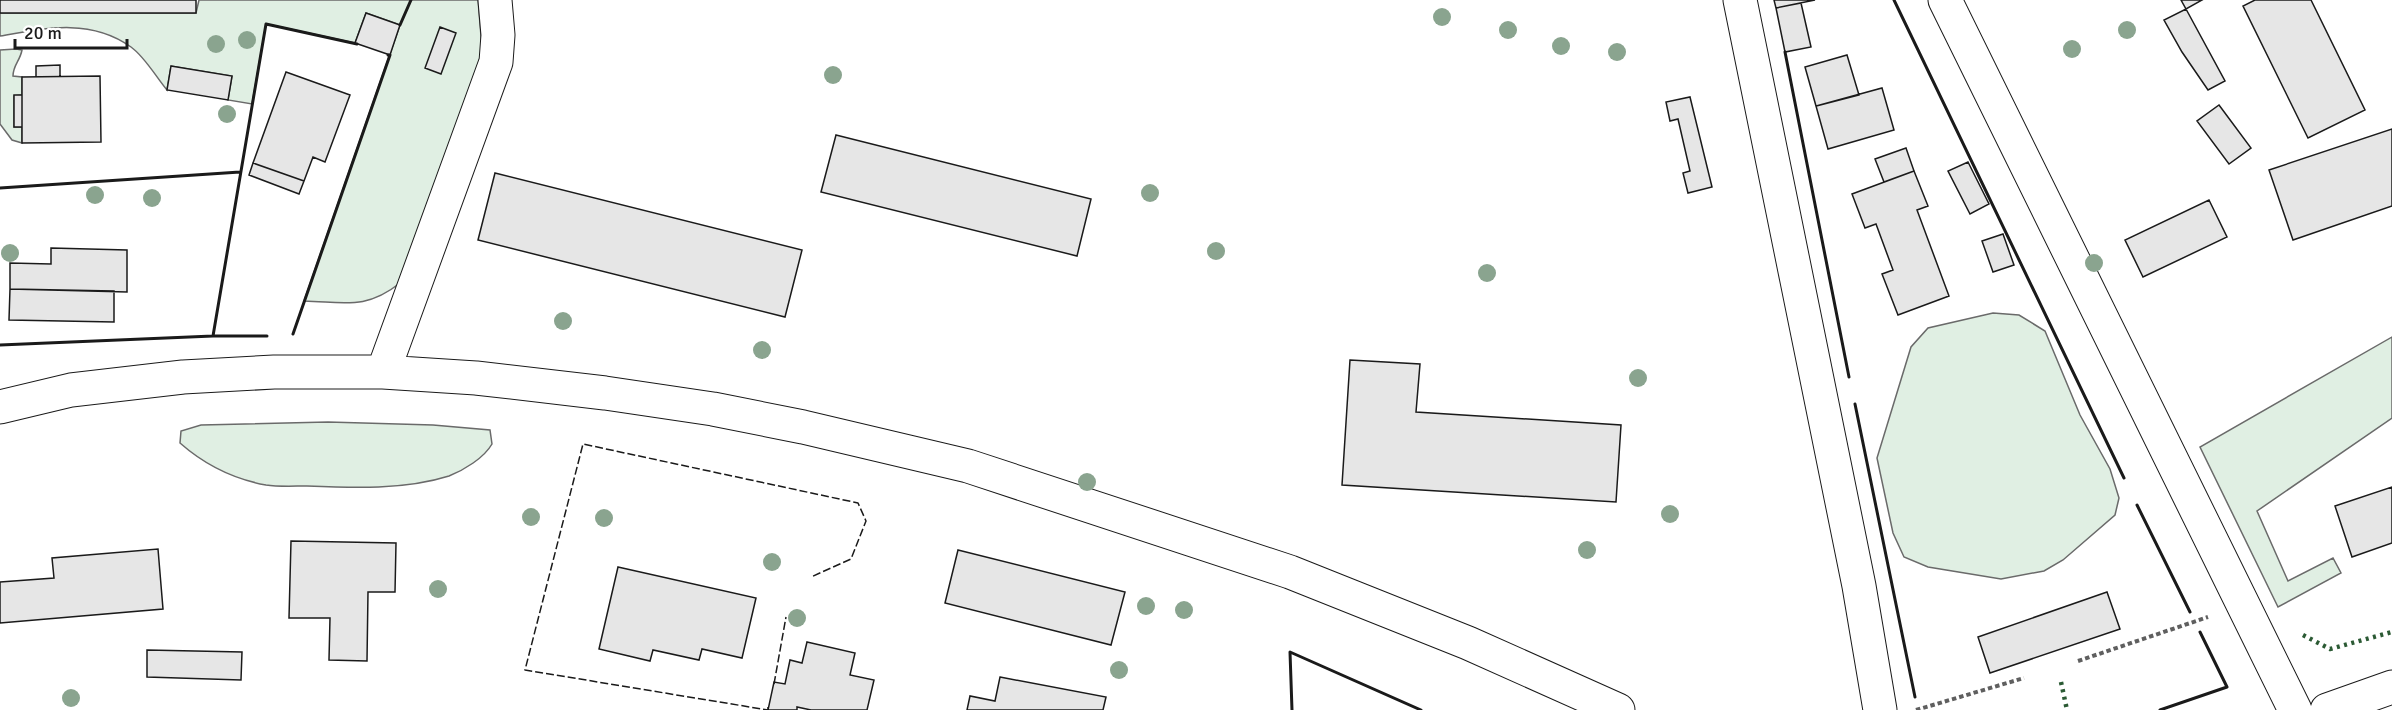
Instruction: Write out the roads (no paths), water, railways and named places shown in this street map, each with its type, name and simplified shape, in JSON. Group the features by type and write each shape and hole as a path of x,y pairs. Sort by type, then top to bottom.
{"street":[{"path":"383,372 496,62 498,35 495,0"},
{"path":"1740,0 1856,574 1880,710"},
{"path":"1945,0 2295,710"},
{"path":"0,407 71,390 183,377 274,372 383,372 476,378 713,409 803,427 968,466 1290,572 1468,643 1618,710"},
{"path":"2327,710 2392,687"}]}
